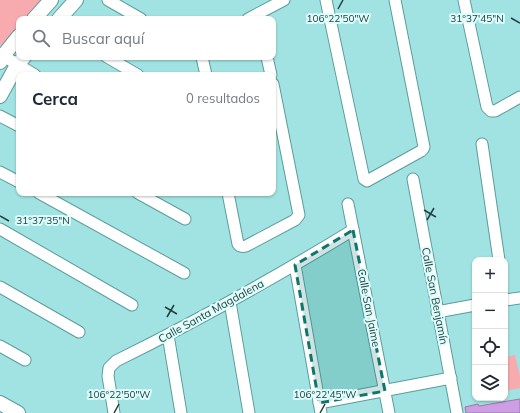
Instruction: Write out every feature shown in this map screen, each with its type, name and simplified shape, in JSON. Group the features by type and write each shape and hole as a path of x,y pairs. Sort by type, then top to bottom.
{"main road":[{"path":"37,16 51,0"},
{"path":"62,16 76,0"},
{"path":"1,57 16,40"},
{"path":"0,96 21,61"},
{"path":"0,403 18,413"}],"street":[{"path":"108,0 136,16"},
{"path":"259,16 284,0"},
{"path":"326,0 364,179 368,180 421,152 424,147 395,0"},
{"path":"464,0 486,107 491,111 495,111 520,97"},
{"path":"1,57 21,61 32,72"},
{"path":"112,60 133,72"},
{"path":"203,60 205,72"},
{"path":"268,60 270,72"},
{"path":"229,196 238,244 243,247 295,220 299,215 276,99"},
{"path":"0,116 16,124"},
{"path":"482,144 499,257"},
{"path":"0,172 16,180"},
{"name":"Calle San Benjamín","path":"413,179 457,413"},
{"path":"44,196 184,273"},
{"path":"143,196 185,219"},
{"name":"Calle San Jaime","path":"348,204 389,413"},
{"path":"0,229 132,304"},
{"name":"Calle Santa Magdalena","path":"114,413 108,376 109,368 116,361 230,302 353,230"},
{"path":"295,265 320,408 385,391 451,378"},
{"path":"0,287 79,332"},
{"path":"508,300 520,298"},
{"path":"230,302 249,413"},
{"path":"437,312 472,306"},
{"path":"168,335 180,413"},
{"path":"0,346 25,360"}],"highlighted area":[{"path":"353,230 385,391 319,403 295,265"}],"shaded area":[{"path":"0,0 46,0 31,16 16,16 16,32 2,46 0,45"},
{"path":"515,355 520,376 520,388 508,390 508,365 508,356"}],"building":[{"path":"520,399 520,413 466,413 465,407"}]}
